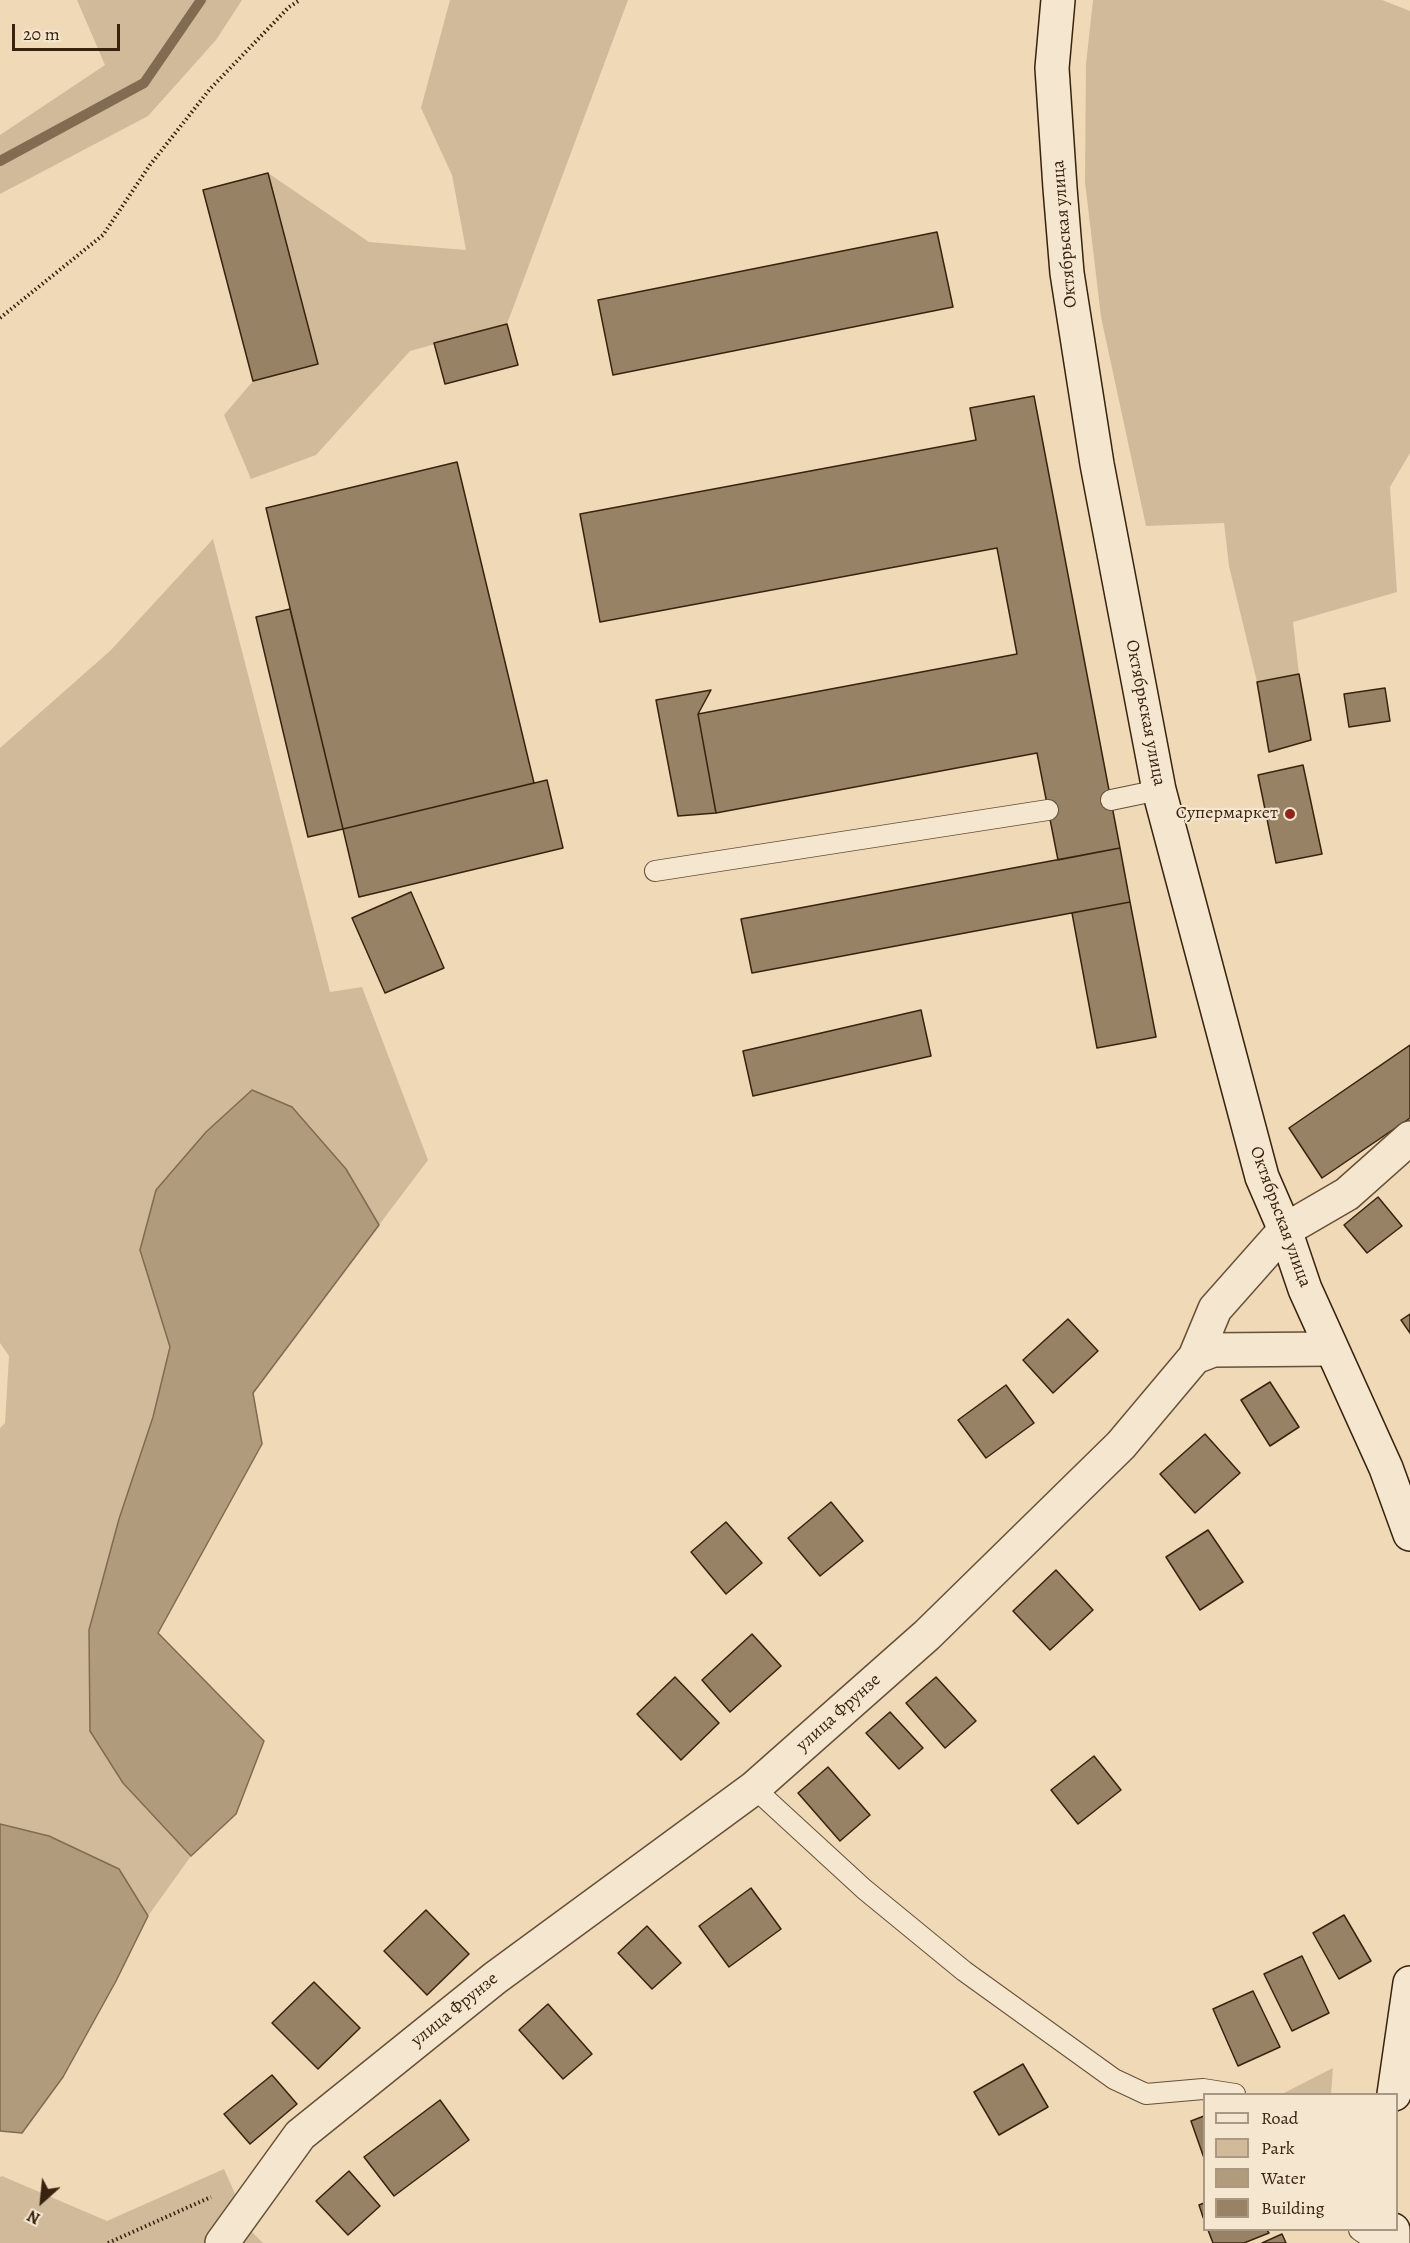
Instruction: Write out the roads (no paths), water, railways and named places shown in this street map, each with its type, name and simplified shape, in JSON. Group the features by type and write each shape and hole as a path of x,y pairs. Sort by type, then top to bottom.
{"street":[{"name":"Октябрьская улица","path":"1058,0 1052,68 1067,273 1097,464 1159,790 1262,1177 1285,1230 1305,1289 1386,1468 1410,1534"},
{"name":"улица Фрунзе","path":"222,2243 300,2135 495,1978 754,1788 927,1635 1121,1445 1195,1357 1215,1309 1285,1230 1347,1194 1410,1138"},
{"path":"1195,1357 1213,1350 1331,1349"},
{"path":"1394,2093 1410,1983"}],"lane":[{"path":"1111,800 1159,790"},
{"path":"655,871 1048,810"},
{"path":"754,1788 864,1889 964,1971 1114,2079 1146,2094 1203,2089 1229,2093"},
{"path":"1362,2231 1378,2243"}],"water":[{"path":"252,1090 292,1107 346,1169 379,1225 253,1393 262,1444 158,1633 264,1741 236,1814 191,1856 123,1783 90,1731 89,1630 119,1519 153,1417 170,1347 140,1250 156,1190 206,1132"},
{"path":"0,1824 49,1836 119,1869 148,1916 116,1981 63,2077 22,2133 0,2131"}],"waterway":[{"path":"0,161 144,83 201,0"}],"place":[{"name":"Супермаркет","path":"1290,814"}]}
